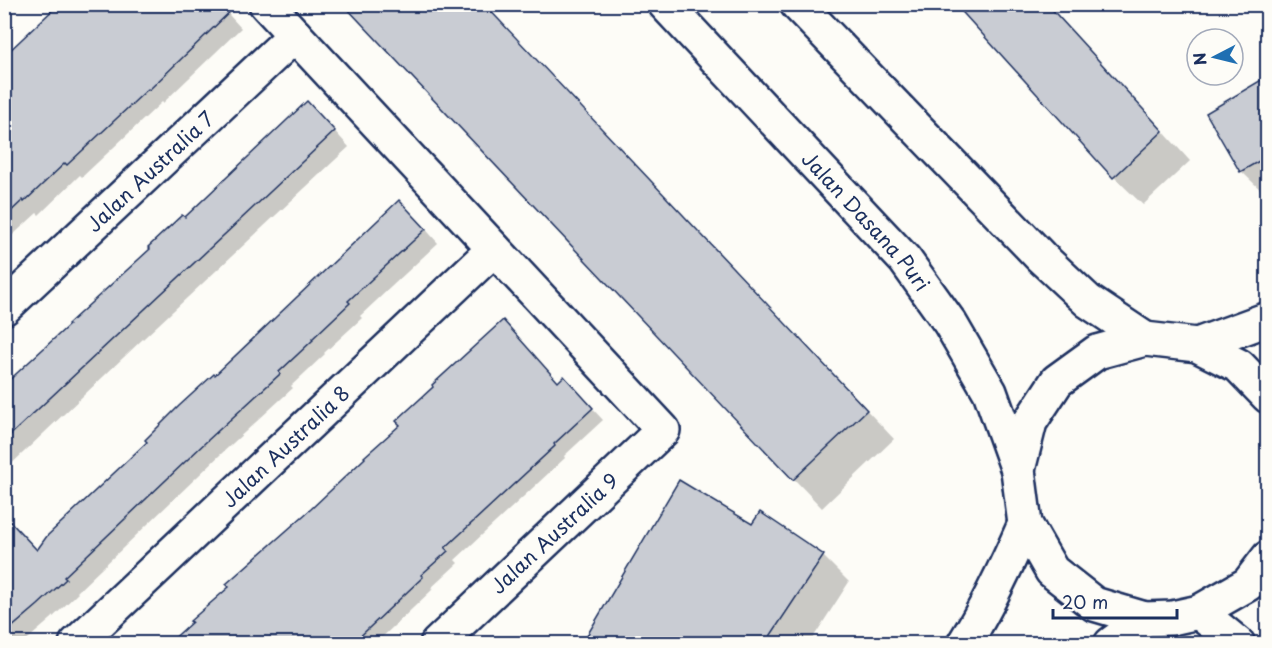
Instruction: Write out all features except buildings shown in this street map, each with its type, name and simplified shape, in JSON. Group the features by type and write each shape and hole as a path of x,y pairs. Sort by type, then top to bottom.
{"street":[{"path":"266,4 494,249"},
{"name":"Jalan Dasana Puri","path":"665,4 905,260 950,323 990,392 1018,470"},
{"path":"797,4 1041,257 1088,301 1145,339"},
{"name":"Jalan Australia 7","path":"4,308 295,35"},
{"name":"Jalan Australia 9","path":"443,641 663,430 494,249"},
{"name":"Jalan Australia 8","path":"76,644 494,249"},
{"path":"1197,345 1268,319"},
{"path":"1268,396 1239,366 1197,345 1145,339 1097,352 1057,381 1030,422 1018,470 1025,524 1052,571 1094,604 1145,619 1172,618 1199,612 1248,584 1268,558"},
{"path":"964,644 1006,567 1025,524"},
{"path":"1199,612 1238,644"},
{"path":"1111,644 1145,619"}]}
